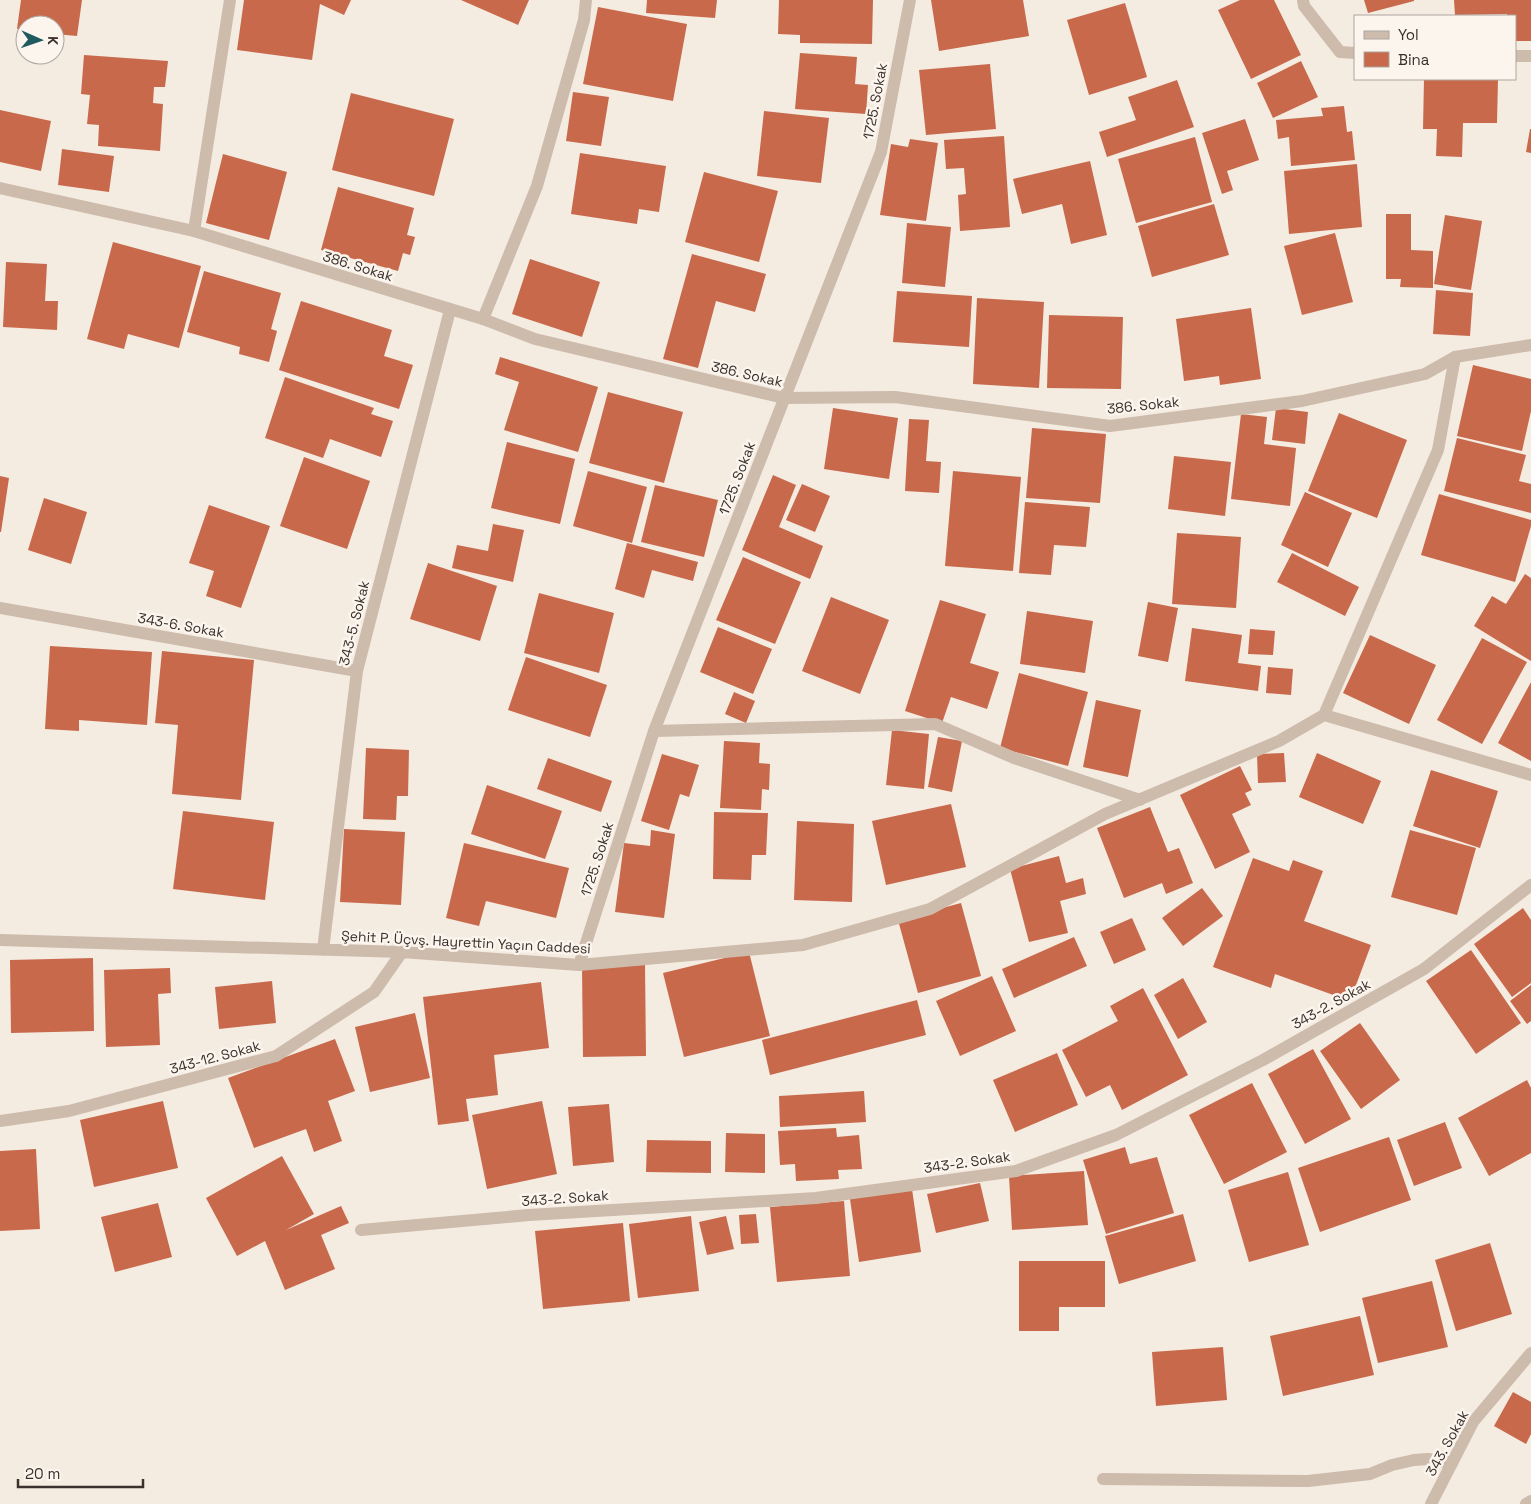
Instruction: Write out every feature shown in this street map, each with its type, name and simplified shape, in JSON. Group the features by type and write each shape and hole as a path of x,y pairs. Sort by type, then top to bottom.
{"street":[{"path":"194,231 230,0"},
{"path":"482,319 537,186 584,20 586,0"},
{"name":"1725. Sokak","path":"579,965 654,731 881,152 910,0"},
{"path":"1303,0 1304,6 1340,52 1354,52"},
{"path":"1516,56 1531,56"},
{"name":"386. Sokak","path":"0,188 194,231 482,319 535,339 784,398 895,397 1110,426 1302,401 1425,374 1455,357 1531,345"},
{"name":"343-5. Sokak","path":"323,950 357,671 450,310"},
{"path":"1455,357 1438,450 1324,715 1531,775"},
{"name":"343-6. Sokak","path":"0,608 357,671"},
{"name":"Şehit P. Üçvş. Hayrettin Yaçın Caddesi","path":"0,940 402,952 579,965 803,945 930,909 1105,814 1279,741 1324,715"},
{"path":"654,731 935,724 1014,758 1140,800"},
{"name":"343-2. Sokak","path":"362,1230 529,1215 816,1198 1016,1171 1116,1135 1263,1060 1424,969 1531,885"},
{"name":"343-12. Sokak","path":"0,1121 69,1112 276,1056 374,992 402,952"},
{"name":"343. Sokak","path":"1431,1504 1474,1422 1531,1354"},
{"path":"1103,1479 1308,1481 1370,1474 1392,1465 1414,1460 1428,1459 1452,1463"},
{"path":"1526,1504 1531,1501"}],"building":[{"path":"21,0 82,0 77,36 65,35 65,15 19,15"},
{"path":"244,0 351,0 344,15 320,4 312,60 237,50"},
{"path":"461,0 529,0 518,25"},
{"path":"647,0 717,0 715,18 646,13"},
{"path":"779,0 873,0 872,44 800,43 800,35 778,34"},
{"path":"931,0 1023,0 1029,36 939,51"},
{"path":"1240,0 1274,0 1301,55 1251,79 1218,10"},
{"path":"1364,0 1414,0 1414,1 1368,13"},
{"path":"1454,0 1531,0 1531,41 1516,41 1516,15 1455,15"},
{"path":"1125,3 1147,77 1089,95 1067,20"},
{"path":"598,7 687,24 673,101 583,84"},
{"path":"800,53 857,57 855,84 868,85 866,114 795,109"},
{"path":"84,55 168,61 165,87 154,87 153,103 163,104 160,151 98,146 99,125 87,124 90,95 81,94"},
{"path":"1301,61 1318,97 1273,118 1257,83"},
{"path":"990,64 996,129 926,135 919,70"},
{"path":"1177,80 1194,127 1107,157 1099,132 1136,120 1128,97"},
{"path":"1424,80 1498,80 1497,123 1463,123 1462,157 1436,156 1437,129 1423,129"},
{"path":"573,92 609,97 601,146 566,141"},
{"path":"351,93 454,119 434,196 332,170"},
{"path":"1344,106 1347,132 1352,131 1355,160 1291,166 1289,137 1278,139 1276,120 1323,116 1321,108"},
{"path":"0,110 51,121 41,171 0,162"},
{"path":"764,111 829,118 821,183 757,176"},
{"path":"1245,119 1259,160 1227,171 1233,190 1222,194 1202,133"},
{"path":"1531,129 1531,153 1526,152"},
{"path":"1004,136 1010,227 960,231 958,195 966,194 964,168 946,169 944,140"},
{"path":"1195,137 1212,202 1136,223 1118,159"},
{"path":"910,139 938,143 926,221 880,215 891,144 908,147"},
{"path":"62,149 114,156 109,192 58,185"},
{"path":"580,153 666,166 659,212 639,209 637,224 571,214"},
{"path":"223,154 287,172 269,240 206,223"},
{"path":"1090,161 1107,235 1071,244 1062,204 1022,214 1013,179"},
{"path":"1357,164 1362,227 1289,234 1284,171"},
{"path":"704,172 778,191 759,262 685,242"},
{"path":"338,187 414,208 407,235 415,237 410,255 403,253 398,271 321,250"},
{"path":"1214,204 1229,255 1152,277 1138,226"},
{"path":"1386,214 1411,214 1411,250 1433,251 1433,288 1400,287 1401,279 1386,279"},
{"path":"1445,215 1482,221 1471,290 1434,284"},
{"path":"907,223 951,227 945,287 902,283"},
{"path":"1335,233 1353,302 1302,315 1284,246"},
{"path":"113,242 201,266 179,348 128,334 124,349 87,339"},
{"path":"692,254 766,274 755,312 716,301 698,368 663,359"},
{"path":"530,259 600,282 582,337 512,314"},
{"path":"6,262 47,264 45,301 58,301 57,330 3,327"},
{"path":"204,271 281,293 271,329 277,331 269,362 239,354 240,347 187,332"},
{"path":"1436,290 1473,293 1470,336 1433,334"},
{"path":"897,291 972,296 969,347 893,342"},
{"path":"977,298 1044,302 1039,388 973,384"},
{"path":"301,301 392,330 384,356 413,365 399,409 279,370"},
{"path":"1251,308 1261,379 1220,385 1219,376 1184,381 1176,319"},
{"path":"1049,315 1123,317 1121,389 1047,388"},
{"path":"500,357 598,387 578,452 504,430 519,382 495,374"},
{"path":"1473,365 1531,379 1531,411 1522,451 1457,436"},
{"path":"285,377 374,408 371,414 393,421 381,457 330,439 323,458 265,438"},
{"path":"608,392 683,412 664,483 589,463"},
{"path":"833,408 898,418 889,479 824,469"},
{"path":"1276,408 1308,412 1305,444 1272,440"},
{"path":"1339,413 1407,440 1377,518 1308,491"},
{"path":"1241,414 1267,417 1264,444 1296,448 1290,506 1231,499"},
{"path":"909,419 929,420 926,461 941,462 939,493 905,491"},
{"path":"1032,428 1106,434 1100,503 1026,498"},
{"path":"1457,438 1526,455 1519,481 1531,484 1531,513 1444,491"},
{"path":"507,442 575,459 560,524 491,508"},
{"path":"1174,456 1231,462 1225,516 1168,509"},
{"path":"304,457 370,481 347,549 280,526"},
{"path":"588,471 647,487 632,543 573,526"},
{"path":"953,471 1021,477 1013,571 945,566"},
{"path":"773,475 796,485 779,527 823,546 810,579 742,550"},
{"path":"0,476 9,478 1,532 0,532"},
{"path":"802,484 830,496 815,532 786,520"},
{"path":"655,485 718,500 704,557 641,542"},
{"path":"1305,492 1352,513 1328,567 1281,545"},
{"path":"1439,494 1531,520 1515,582 1421,555"},
{"path":"44,498 87,512 71,564 28,550"},
{"path":"1025,502 1090,507 1086,547 1054,545 1051,575 1019,573"},
{"path":"209,505 270,526 241,608 206,596 214,571 189,563"},
{"path":"493,524 524,530 513,582 452,568 457,545 488,551"},
{"path":"1177,533 1241,537 1236,608 1172,604"},
{"path":"627,543 698,562 693,581 652,570 644,598 615,589"},
{"path":"1292,553 1359,587 1345,616 1277,582"},
{"path":"743,557 801,582 775,644 716,620"},
{"path":"428,563 497,586 480,641 410,619"},
{"path":"1525,574 1531,578 1531,661 1474,626 1492,596 1506,604"},
{"path":"539,593 614,613 599,673 524,653"},
{"path":"831,597 889,620 860,694 802,671"},
{"path":"940,600 986,614 970,663 999,672 987,709 951,697 942,723 905,711"},
{"path":"1148,602 1178,608 1168,662 1138,656"},
{"path":"1027,611 1093,621 1085,673 1020,664"},
{"path":"718,627 772,649 753,694 700,672"},
{"path":"1192,628 1242,635 1238,663 1261,666 1258,691 1185,681"},
{"path":"1250,629 1275,631 1273,655 1248,654"},
{"path":"1370,635 1436,665 1409,724 1343,693"},
{"path":"1482,638 1527,662 1482,744 1437,720"},
{"path":"50,646 152,652 147,725 79,720 79,731 45,729"},
{"path":"162,651 254,660 241,800 172,794 178,725 155,723"},
{"path":"526,657 607,685 590,737 508,710"},
{"path":"1268,667 1293,669 1291,695 1266,693"},
{"path":"1019,673 1088,692 1068,766 1000,748"},
{"path":"1531,682 1531,761 1498,743"},
{"path":"734,692 755,701 746,723 725,714"},
{"path":"1096,700 1141,710 1128,777 1083,767"},
{"path":"892,730 929,734 924,789 886,785"},
{"path":"938,737 962,741 952,792 928,787"},
{"path":"724,741 760,743 759,763 770,764 769,790 762,789 761,810 720,808"},
{"path":"366,748 409,750 408,796 397,796 396,820 363,819"},
{"path":"1284,753 1286,782 1258,783 1257,754"},
{"path":"1317,753 1381,781 1363,824 1299,797"},
{"path":"662,754 699,765 689,797 680,794 669,830 641,821"},
{"path":"548,758 612,781 601,812 537,789"},
{"path":"1240,766 1252,790 1245,793 1251,805 1232,814 1250,852 1215,869 1180,795"},
{"path":"1431,770 1498,791 1480,848 1413,826"},
{"path":"487,785 562,811 545,859 471,834"},
{"path":"951,804 966,867 886,885 872,821"},
{"path":"1150,807 1168,852 1179,848 1193,883 1166,894 1162,883 1124,898 1097,828"},
{"path":"183,811 274,822 265,900 173,889"},
{"path":"714,812 768,813 766,855 752,855 751,880 713,879"},
{"path":"797,821 854,824 852,902 794,900"},
{"path":"344,829 405,832 401,905 340,902"},
{"path":"651,830 675,834 664,918 615,912 624,843 650,846"},
{"path":"1410,830 1476,848 1457,915 1391,897"},
{"path":"464,843 569,868 556,918 486,901 479,926 446,918"},
{"path":"1059,856 1066,883 1083,878 1086,894 1060,901 1068,933 1029,942 1010,869"},
{"path":"1253,858 1289,871 1293,860 1323,871 1304,921 1371,945 1350,1001 1275,974 1271,988 1213,967"},
{"path":"1202,888 1223,916 1183,946 1162,918"},
{"path":"961,903 981,976 918,993 898,920"},
{"path":"1523,908 1531,920 1531,983 1512,997 1474,944"},
{"path":"1132,918 1146,950 1114,964 1100,932"},
{"path":"1074,937 1087,966 1014,998 1002,969"},
{"path":"1471,950 1521,1023 1476,1054 1426,981"},
{"path":"749,952 770,1036 684,1057 663,973"},
{"path":"93,958 94,1031 11,1033 10,960"},
{"path":"645,965 646,1056 583,1057 582,966"},
{"path":"170,968 171,993 158,994 160,1045 106,1047 104,970"},
{"path":"992,976 1016,1031 960,1056 936,1001"},
{"path":"1183,978 1207,1022 1178,1039 1154,995"},
{"path":"272,981 276,1023 219,1029 215,987"},
{"path":"541,982 549,1048 494,1055 498,1095 466,1099 469,1121 438,1125 423,997"},
{"path":"1531,985 1531,1021 1527,1024 1510,1001"},
{"path":"1143,988 1188,1075 1122,1110 1110,1085 1086,1097 1062,1050 1118,1021 1110,1006"},
{"path":"917,1000 926,1035 770,1075 762,1040"},
{"path":"415,1013 430,1078 370,1092 355,1027"},
{"path":"1360,1023 1400,1080 1361,1109 1320,1051"},
{"path":"335,1039 355,1091 328,1101 342,1141 314,1152 306,1129 254,1148 228,1078"},
{"path":"1313,1049 1351,1119 1305,1144 1268,1074"},
{"path":"1057,1053 1078,1105 1015,1132 993,1080"},
{"path":"1527,1080 1531,1088 1531,1153 1489,1176 1458,1118"},
{"path":"1252,1083 1287,1152 1224,1184 1189,1115"},
{"path":"864,1091 866,1122 780,1127 779,1096"},
{"path":"163,1101 178,1168 94,1187 80,1120"},
{"path":"542,1101 557,1174 487,1189 472,1115"},
{"path":"609,1104 614,1162 573,1166 568,1107"},
{"path":"1445,1122 1462,1168 1414,1186 1397,1140"},
{"path":"836,1128 837,1137 859,1135 862,1169 838,1170 839,1179 796,1181 795,1164 780,1165 778,1131"},
{"path":"726,1133 765,1134 765,1173 725,1172"},
{"path":"1389,1137 1411,1200 1320,1232 1298,1168"},
{"path":"647,1140 711,1141 711,1173 646,1172"},
{"path":"1125,1147 1130,1164 1157,1157 1174,1213 1106,1234 1083,1160"},
{"path":"36,1149 40,1229 0,1231 0,1151"},
{"path":"282,1156 314,1214 286,1230 341,1206 349,1223 321,1235 335,1269 285,1290 265,1241 237,1256 206,1198"},
{"path":"1084,1171 1088,1225 1012,1230 1009,1176"},
{"path":"1288,1172 1309,1245 1249,1262 1228,1190"},
{"path":"980,1183 989,1221 936,1233 927,1194"},
{"path":"912,1189 921,1252 859,1262 850,1199"},
{"path":"844,1201 850,1276 777,1282 770,1207"},
{"path":"158,1203 172,1257 115,1272 101,1217"},
{"path":"756,1214 759,1243 741,1244 739,1215"},
{"path":"1183,1214 1196,1261 1119,1284 1105,1236"},
{"path":"691,1216 699,1291 638,1298 629,1224"},
{"path":"726,1216 734,1249 707,1255 699,1222"},
{"path":"623,1223 630,1301 543,1309 535,1231"},
{"path":"1490,1243 1512,1314 1456,1331 1435,1260"},
{"path":"1019,1261 1105,1261 1105,1307 1059,1307 1059,1331 1019,1331"},
{"path":"1432,1281 1448,1347 1378,1363 1362,1298"},
{"path":"1360,1316 1374,1375 1283,1396 1270,1336"},
{"path":"1223,1347 1227,1400 1156,1406 1152,1352"},
{"path":"1513,1392 1531,1402 1531,1434 1526,1444 1494,1426"}]}
